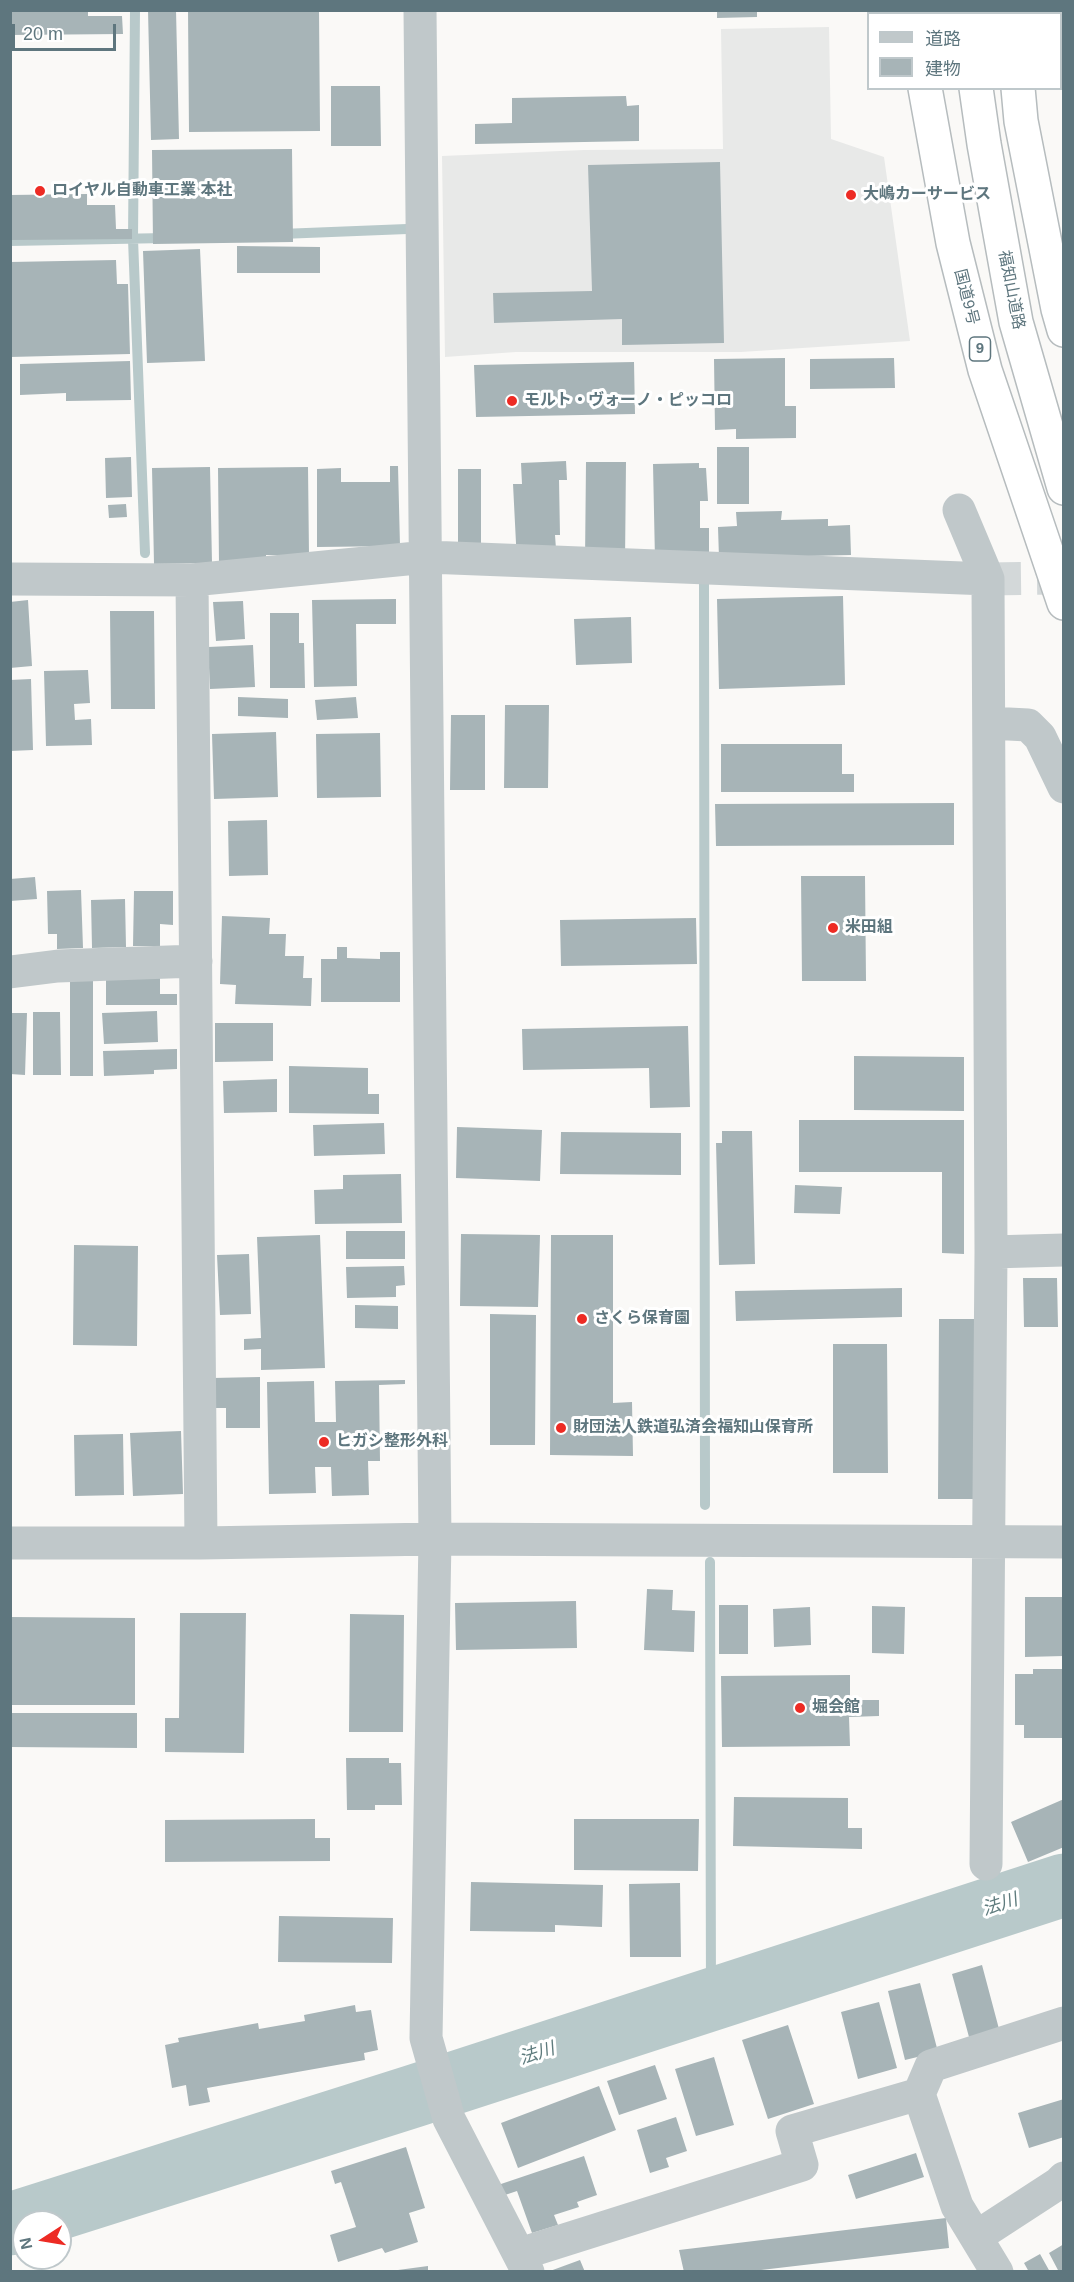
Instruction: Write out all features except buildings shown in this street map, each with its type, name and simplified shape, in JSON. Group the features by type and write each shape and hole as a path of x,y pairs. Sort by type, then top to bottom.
{"highway":[{"path":"1062,19 1064,37"},
{"name":"国道9号","path":"925,90 953,243 985,370 1064,603"},
{"name":"福知山道路","path":"976,90 1016,321 1064,488"},
{"path":"1018,90 1021,121 1064,330"}],"street":[{"path":"420,10 435,1539 426,2038 449,2119 524,2263 802,2165 792,2131 919,2094"},
{"path":"959,510 987,579 991,1252 986,1864"},
{"path":"10,579 192,580 427,557 987,579"},
{"path":"192,580 201,1543"},
{"path":"989,723 1028,725 1040,737 1064,787"},
{"path":"10,972 58,966 196,961"},
{"path":"991,1252 1064,1250"},
{"path":"10,1543 435,1539 1064,1542"},
{"path":"997,2271 957,2206 919,2094 931,2066 1064,2023"},
{"path":"976,2237 1064,2178"}],"shaded area":[{"path":"829,27 831,139 884,157 910,341 741,352 516,352 445,357 442,156 584,150 723,149 721,29"}],"waterway":[{"path":"135,10 133,239 145,553"},
{"path":"281,234 407,229"},
{"path":"10,241 166,238"},
{"path":"704,582 705,1505"},
{"path":"710,1562 711,1999"},
{"name":"法川","path":"10,2224 414,2096 1064,1885"}],"tunnel":[{"path":"988,579 1064,578"}],"place":[{"name":"ロイヤル自動車工業 本社","path":"40,191"},
{"name":"大嶋カーサービス","path":"851,195"},
{"name":"モルト・ヴォーノ・ピッコロ","path":"512,401"},
{"name":"米田組","path":"833,928"},
{"name":"さくら保育園","path":"582,1319"},
{"name":"財団法人鉄道弘済会福知山保育所","path":"561,1428"},
{"name":"ヒガシ整形外科","path":"324,1442"},
{"name":"堀会館","path":"800,1708"}]}
